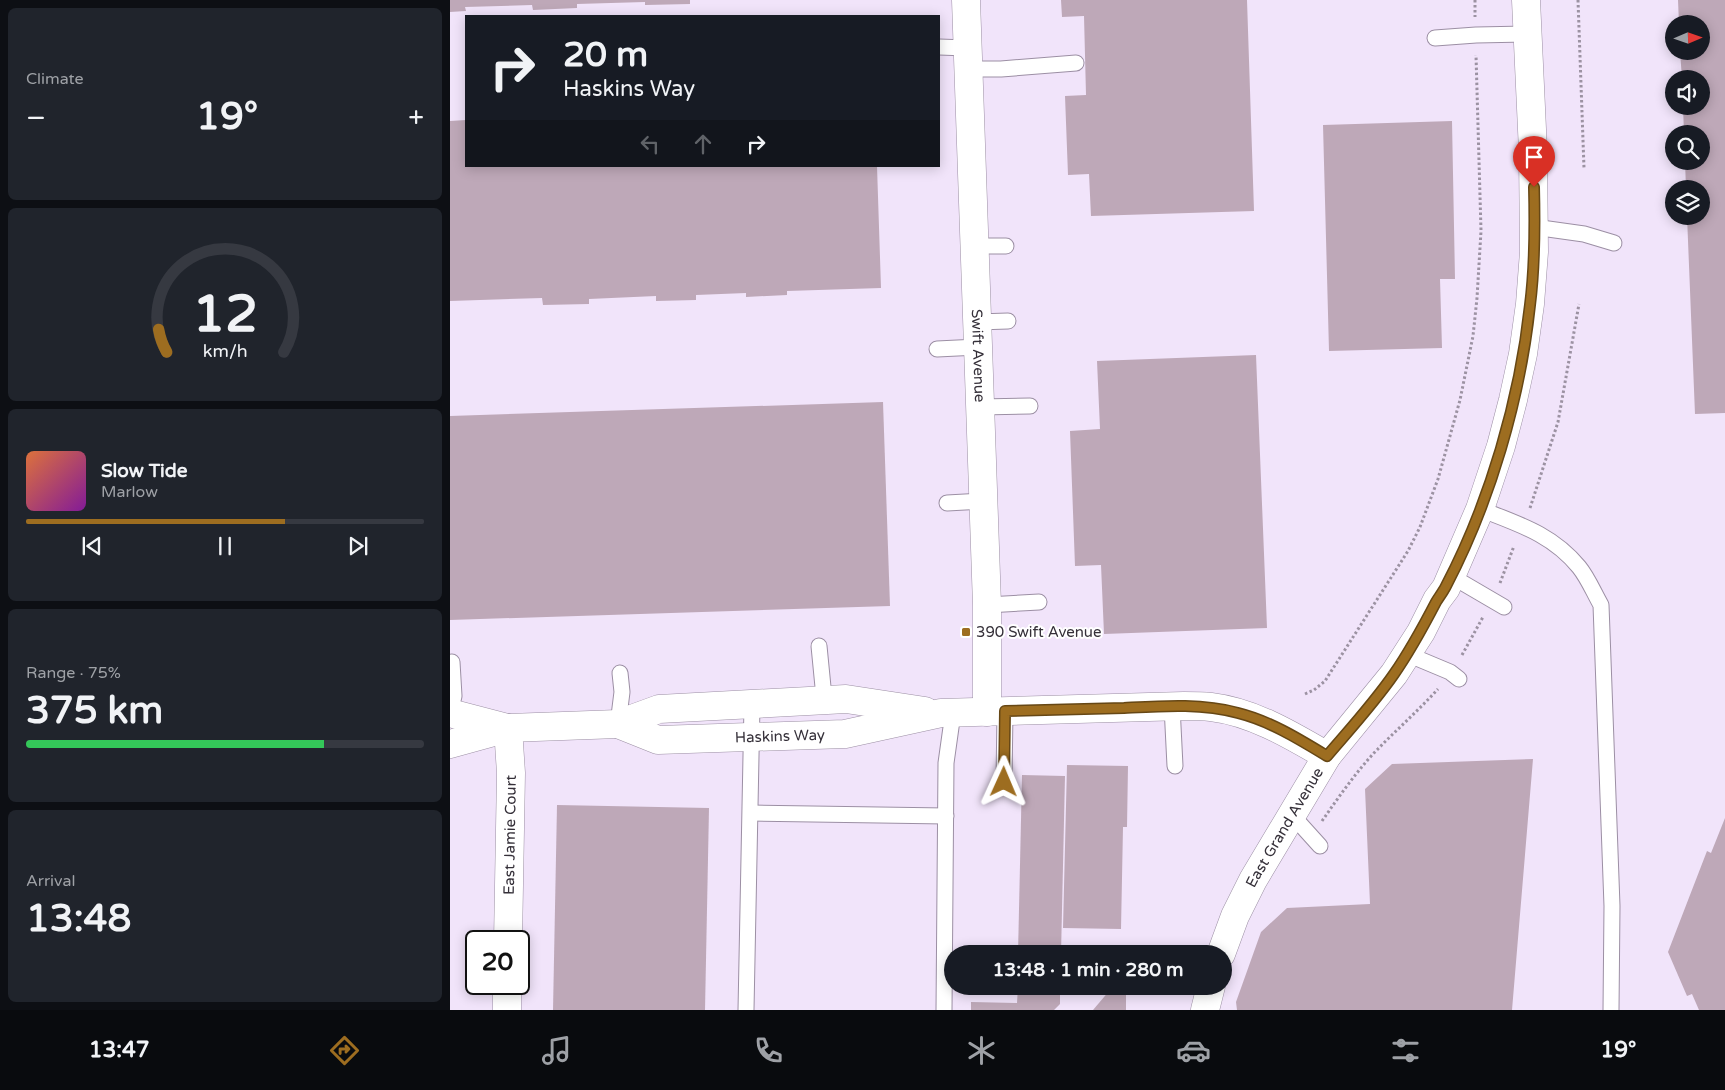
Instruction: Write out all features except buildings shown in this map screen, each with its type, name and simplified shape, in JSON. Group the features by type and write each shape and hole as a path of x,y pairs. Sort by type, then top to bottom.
{"street":[{"name":"Swift Avenue","path":"966,0 987,605 996,712"},
{"name":"East Grand Avenue","path":"1224,945 1235,916 1253,880 1327,756 1394,674 1421,632 1451,576 1480,509 1501,446 1523,354 1530,304 1534,227 1526,0"},
{"name":"Haskins Way","path":"450,744 508,728 618,724 659,709 823,702 846,699 947,713 1172,706 1211,707 1240,713 1288,733 1327,756"},
{"name":"Haskins Way","path":"450,713 508,728"},
{"name":"Haskins Way","path":"618,724 658,740 845,734 947,713"},
{"name":"East Jamie Court","path":"508,728 511,773 508,930"},
{"path":"507,995 507,1010"},
{"path":"1205,1010 1209,995"}],"lane":[{"path":"1435,38 1528,34"},
{"path":"940,47 1001,69 1076,63"},
{"path":"1534,227 1584,234 1614,243"},
{"path":"974,246 1006,246"},
{"path":"937,349 977,335 1008,321"},
{"path":"980,407 1030,406"},
{"path":"947,503 983,501"},
{"path":"1480,509 1549,539 1580,568 1601,605 1612,906 1611,1010"},
{"path":"1451,576 1504,607"},
{"path":"987,605 1039,602"},
{"path":"819,646 823,702"},
{"path":"1407,654 1450,672 1460,679"},
{"path":"450,713 454,696 452,662"},
{"path":"618,724 622,692 620,673"},
{"path":"746,1010 752,705"},
{"path":"1172,706 1175,766"},
{"path":"996,712 1004,782"},
{"path":"944,1010 947,713"},
{"path":"751,813 946,816"},
{"path":"1292,814 1320,846"}],"path":[{"path":"1305,694 1314,690 1325,681 1408,551 1420,527 1438,479 1460,400 1475,317 1480,241 1475,0"},
{"path":"1578,0 1584,168"},
{"path":"1529,511 1558,422 1579,304"}],"place":[{"name":"390 Swift Avenue","path":"966,632"}],"route":[{"path":"1004,782 1005,711 1172,706 1211,707 1240,713 1288,733 1327,756 1394,674 1421,632 1437,600 1446,588 1485,494 1501,446 1523,354 1532,287 1534,187"}]}
